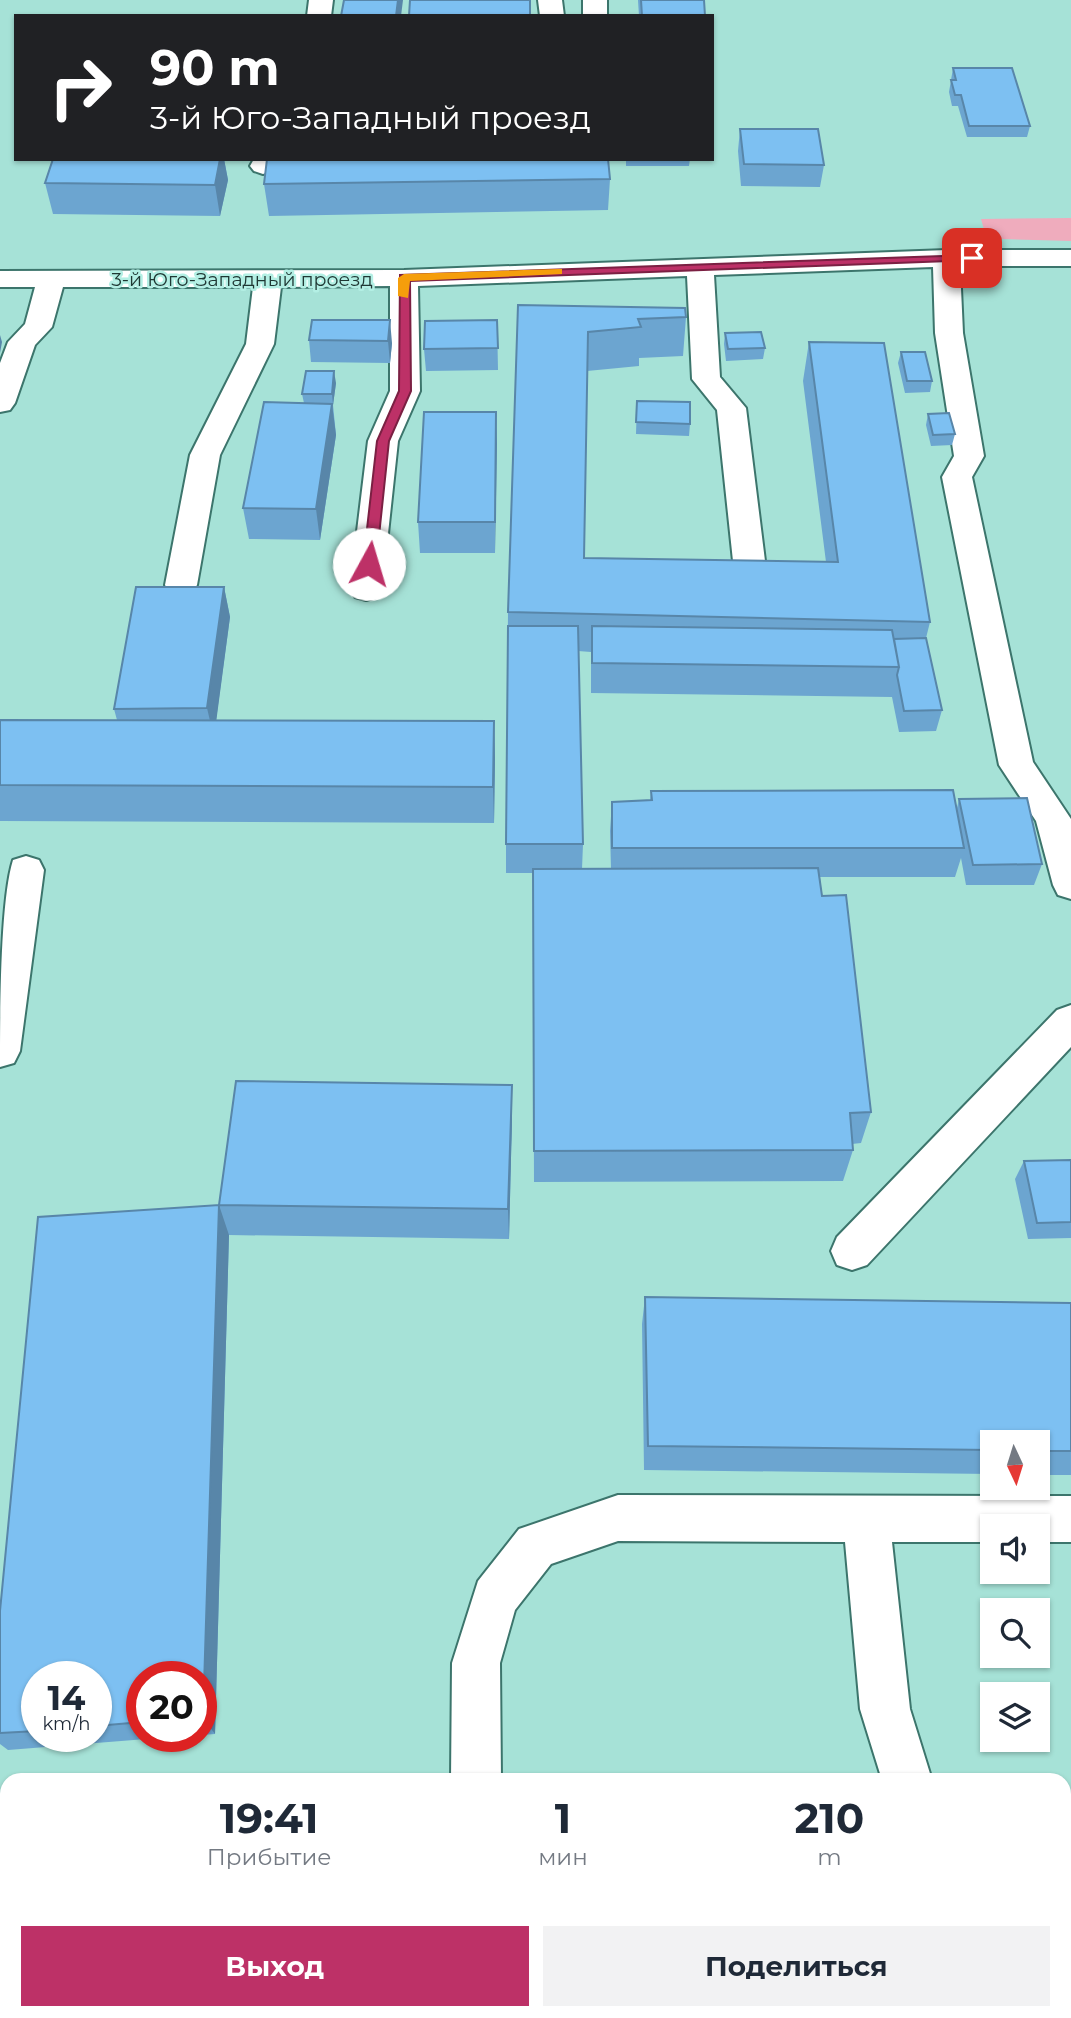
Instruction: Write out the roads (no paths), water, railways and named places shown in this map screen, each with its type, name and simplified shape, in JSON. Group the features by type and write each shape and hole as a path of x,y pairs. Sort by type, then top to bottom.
{"street":[{"name":"3-й Юго-Западный проезд","path":"0,279 404,278 947,258 1071,258"},
{"path":"947,258 947,337 969,456 957,477 1016,765 1052,818 1071,885"},
{"path":"699,266 706,379 731,408 749,561"},
{"path":"366,589 383,441 405,391 404,278"},
{"path":"181,585 205,455 260,344 268,279"},
{"path":"0,404 22,342 38,327 51,280"},
{"path":"1,1039 26,870"},
{"path":"852,1251 1071,1021"},
{"path":"476,1773 475,1663 495,1598 536,1546 618,1518 1071,1519"},
{"path":"866,1519 885,1709 905,1773"}]}
